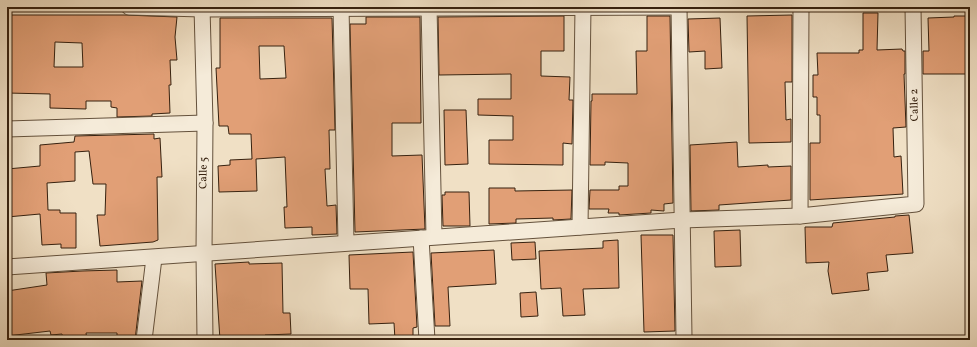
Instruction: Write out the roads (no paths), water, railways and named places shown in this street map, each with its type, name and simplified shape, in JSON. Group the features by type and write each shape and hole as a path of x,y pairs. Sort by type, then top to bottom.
{"street":[{"path":"129,7 680,7 684,338"},
{"path":"580,227 582,7"},
{"path":"7,267 154,258 346,242 682,220 800,216 801,7"},
{"name":"Calle 2","path":"800,216 916,204 914,7"},
{"name":"Calle 5","path":"202,8 205,123 205,340"},
{"path":"341,8 346,242"},
{"path":"426,340 429,8"},
{"path":"7,129 205,123"},
{"path":"144,340 154,258"}]}
